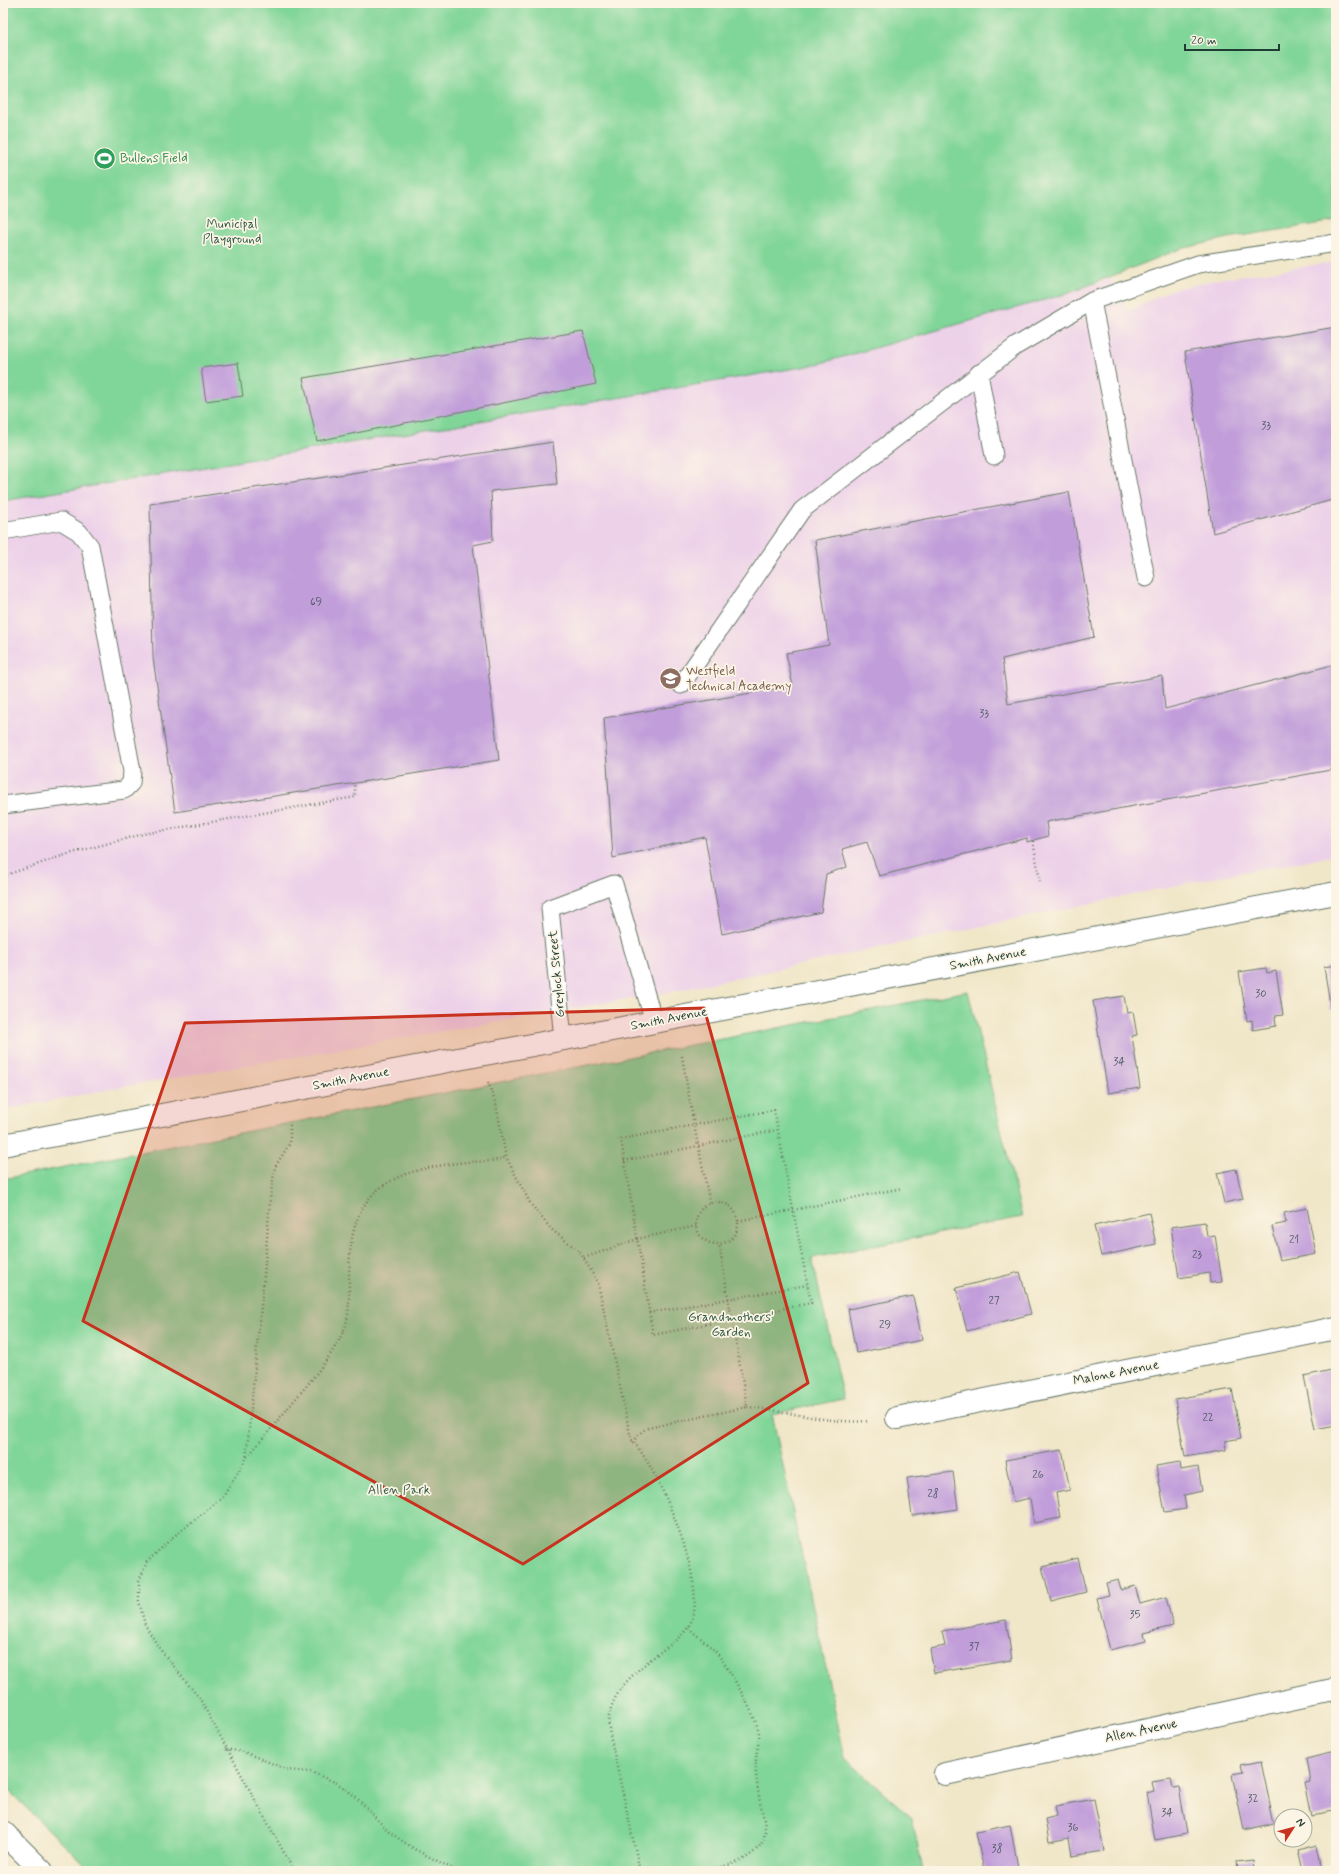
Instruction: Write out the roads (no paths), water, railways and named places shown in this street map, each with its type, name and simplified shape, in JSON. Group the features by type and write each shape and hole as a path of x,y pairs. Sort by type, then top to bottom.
{"street":[{"name":"Smith Avenue","path":"3,1145 1336,893"},
{"name":"Malone Avenue","path":"897,1418 1336,1328"},
{"name":"Allen Avenue","path":"945,1774 1336,1690"},
{"path":"3,1832 31,1868"}],"lane":[{"path":"681,685 802,510 1016,346 1092,301 1198,264 1336,243"},
{"path":"1092,301 1146,578"},
{"path":"979,373 994,456"},
{"path":"3,531 61,521 79,532 90,546 132,771 131,783 124,790 3,805"},
{"name":"Greylock Street","path":"563,1039 550,908 614,884 654,1022"}],"place":[{"name":"Bullens Field","path":"104,158"},
{"name":"Westfield Technical Academy","path":"670,678"}],"park label":[{"name":"Municipal Playground","path":"232,232"},
{"name":"Grandmothers' Garden","path":"731,1324"},
{"name":"Allen Park","path":"399,1490"}]}
